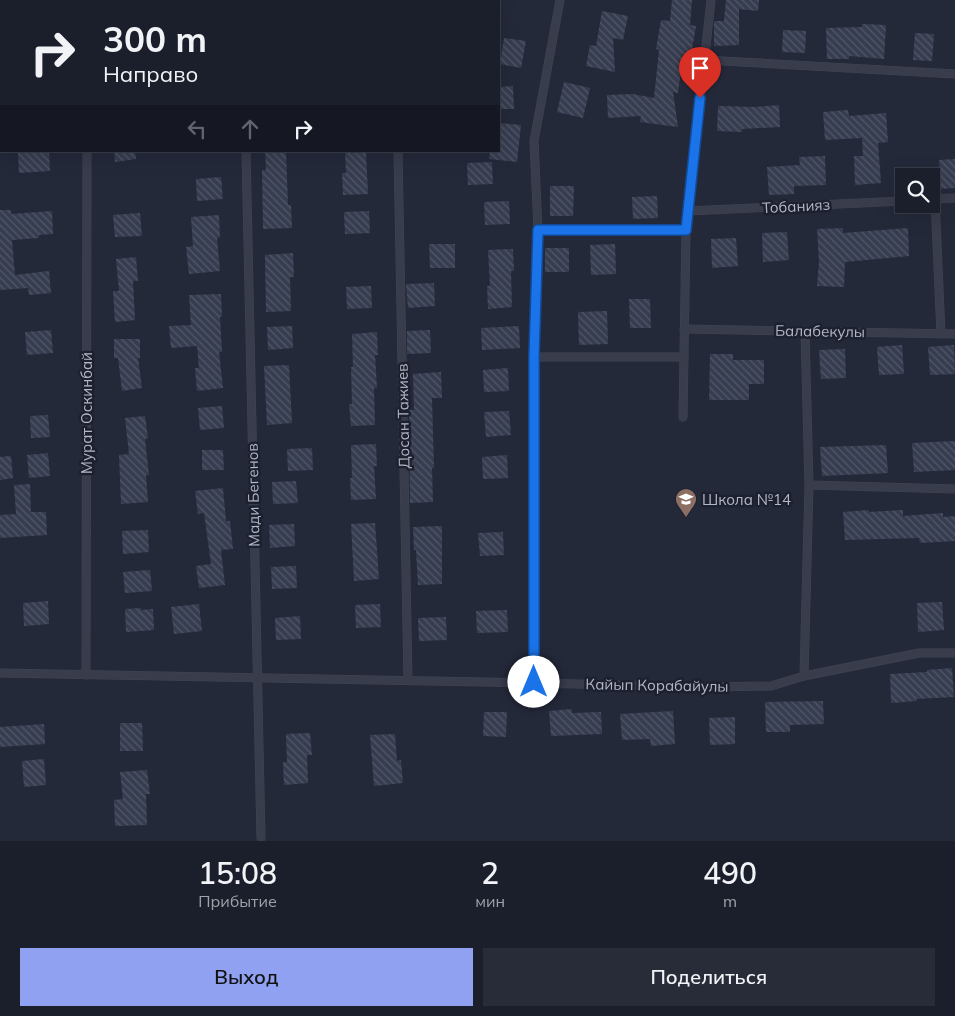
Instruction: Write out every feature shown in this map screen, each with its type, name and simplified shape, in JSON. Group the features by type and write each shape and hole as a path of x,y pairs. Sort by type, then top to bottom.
{"street":[{"path":"534,682 534,357 538,230 534,141 560,0"},
{"path":"683,418 686,230 711,0"},
{"path":"704,60 955,74"},
{"name":"Мурат Оскинбай","path":"86,675 87,152"},
{"name":"Мади Бегенов","path":"246,152 261,838"},
{"name":"Досан Тажиев","path":"398,152 408,680"},
{"path":"940,199 955,198"},
{"name":"Тобанияз","path":"688,211 895,201"},
{"path":"934,213 941,334"},
{"path":"538,230 686,230"},
{"name":"Балабекулы","path":"684,329 955,334"},
{"path":"804,676 809,485 805,331"},
{"path":"534,357 684,358"},
{"path":"809,485 955,489"},
{"name":"Кайып Корабайулы","path":"0,673 534,682 707,688 771,686 804,676 919,653 955,652"}],"building":[{"path":"672,0 692,0 690,25 696,26 691,55 683,54 678,93 673,92 678,127 640,122 641,116 608,118 607,95 632,94 654,98 659,50 656,49 661,20 670,21"},
{"path":"726,0 759,0 758,11 739,9 739,45 714,46 714,21 724,21"},
{"path":"602,11 628,16 623,40 613,38 615,72 586,66 590,45 596,46"},
{"path":"862,24 886,25 884,59 849,56 849,59 827,59 826,28 862,27"},
{"path":"783,30 806,31 805,53 782,52"},
{"path":"915,33 934,34 932,61 913,60"},
{"path":"504,38 526,41 521,68 500,64"},
{"path":"564,82 590,88 583,118 557,112"},
{"path":"513,86 514,109 500,109 500,87"},
{"path":"779,105 780,127 742,129 742,132 717,131 718,106 755,107"},
{"path":"848,110 849,116 886,113 888,142 878,143 881,183 855,185 854,156 863,156 862,138 825,140 823,112"},
{"path":"500,123 521,125 517,162 489,159 490,152 500,152"},
{"path":"18,152 49,152 50,171 19,173"},
{"path":"114,152 135,152 136,159 115,162"},
{"path":"265,152 286,152 288,205 291,205 292,228 263,229 262,170 266,170"},
{"path":"345,152 366,152 368,194 343,195 342,173 346,173"},
{"path":"825,156 826,185 794,186 794,194 769,195 767,167 800,165 799,157"},
{"path":"955,159 955,188 941,189 939,160"},
{"path":"492,162 493,184 468,185 467,163"},
{"path":"221,177 223,199 197,201 196,179"},
{"path":"550,186 574,186 573,216 550,216"},
{"path":"657,196 658,218 633,219 632,197"},
{"path":"509,201 510,224 485,225 484,202"},
{"path":"0,210 11,210 11,214 52,211 53,234 39,235 39,238 12,240 15,275 49,271 51,293 29,295 28,288 0,290"},
{"path":"369,211 370,233 345,234 344,212"},
{"path":"140,213 142,236 115,237 113,215"},
{"path":"219,215 220,237 217,238 220,271 189,274 186,247 193,246 191,217"},
{"path":"843,228 843,233 908,228 909,256 845,262 844,287 817,286 819,262 817,229"},
{"path":"787,232 789,260 763,262 762,233"},
{"path":"736,238 738,266 712,268 711,239"},
{"path":"429,244 455,244 455,268 430,268"},
{"path":"615,244 616,274 591,275 590,245"},
{"path":"545,248 569,248 569,272 545,272"},
{"path":"513,249 514,271 511,271 512,307 488,309 487,286 490,286 488,250"},
{"path":"293,253 294,277 290,277 291,311 266,312 265,255"},
{"path":"136,257 138,281 133,281 135,320 115,322 113,291 119,291 116,259"},
{"path":"434,283 435,306 408,308 406,284"},
{"path":"371,286 372,308 347,309 346,287"},
{"path":"221,294 222,352 219,352 223,388 197,391 195,368 199,368 197,346 171,348 169,326 191,325 189,295"},
{"path":"629,299 650,299 651,328 630,328"},
{"path":"607,311 608,344 579,345 578,312"},
{"path":"292,326 293,348 268,350 267,327"},
{"path":"519,326 520,348 482,350 481,328"},
{"path":"51,330 53,353 27,355 25,332"},
{"path":"430,330 431,353 407,354 407,331"},
{"path":"377,332 378,355 375,355 377,388 374,388 375,425 351,426 349,404 352,404 352,334"},
{"path":"114,339 140,339 140,358 138,358 142,388 122,391 118,358 114,358"},
{"path":"902,345 904,374 879,375 877,347"},
{"path":"954,345 955,374 930,375 928,347"},
{"path":"845,349 846,378 821,379 819,350"},
{"path":"710,354 733,354 733,360 764,360 764,384 749,384 749,400 709,400"},
{"path":"289,365 292,423 267,425 264,366"},
{"path":"508,368 509,391 484,392 483,370"},
{"path":"441,372 442,398 432,398 433,502 410,503 409,410 414,410 413,374"},
{"path":"222,406 224,428 200,430 198,408"},
{"path":"509,411 511,435 486,437 484,412"},
{"path":"48,415 50,437 31,438 30,416"},
{"path":"145,416 148,438 145,439 149,475 146,475 148,502 121,504 119,455 129,454 125,418"},
{"path":"955,441 955,470 914,472 912,443"},
{"path":"376,444 377,466 374,466 376,499 351,500 351,445"},
{"path":"886,445 888,473 822,476 820,447"},
{"path":"312,448 313,470 288,471 287,449"},
{"path":"202,450 223,450 224,470 202,470"},
{"path":"48,453 50,476 29,478 27,455"},
{"path":"507,455 508,478 483,479 482,457"},
{"path":"11,456 13,478 0,480 0,457"},
{"path":"296,481 298,503 273,504 272,482"},
{"path":"30,484 31,512 46,512 47,535 0,538 0,515 16,514 14,485"},
{"path":"223,488 226,521 230,521 233,549 221,550 225,585 199,588 196,566 211,564 204,513 198,514 195,491"},
{"path":"869,510 869,512 903,510 903,516 943,513 943,517 955,516 955,541 920,543 919,538 845,540 843,512"},
{"path":"375,523 379,579 354,581 351,524"},
{"path":"294,524 295,546 270,548 269,525"},
{"path":"442,526 442,584 418,585 413,527"},
{"path":"148,530 149,552 123,554 122,531"},
{"path":"503,532 504,555 480,556 478,533"},
{"path":"296,566 297,588 272,589 271,567"},
{"path":"150,570 152,591 125,593 123,572"},
{"path":"48,601 49,624 24,626 23,603"},
{"path":"942,602 944,630 918,632 917,603"},
{"path":"199,604 202,631 174,634 171,607"},
{"path":"380,604 381,627 356,628 355,605"},
{"path":"141,608 141,610 153,609 154,630 126,632 125,609"},
{"path":"507,610 508,632 477,633 476,611"},
{"path":"300,616 301,639 276,640 275,618"},
{"path":"446,617 447,640 419,641 418,618"},
{"path":"952,668 954,697 916,699 917,701 891,703 890,674 927,672 927,670"},
{"path":"823,701 824,724 790,725 790,732 766,732 765,702"},
{"path":"572,709 572,713 601,712 602,734 551,736 549,711"},
{"path":"673,711 675,744 651,746 650,739 622,740 620,714"},
{"path":"484,712 507,712 506,737 483,736"},
{"path":"735,717 735,744 710,745 709,718"},
{"path":"120,723 142,723 143,751 120,751"},
{"path":"44,724 45,744 0,747 0,727"},
{"path":"310,733 312,755 307,755 308,783 284,785 283,762 287,762 286,734"},
{"path":"395,734 397,761 401,760 403,783 374,786 370,735"},
{"path":"44,759 46,785 24,787 22,761"},
{"path":"147,770 150,794 146,794 147,825 115,826 114,800 123,799 120,772"}],"place":[{"name":"Школа №14","path":"686,518"}],"route":[{"path":"534,682 534,357 538,230 686,230 700,98"}]}
